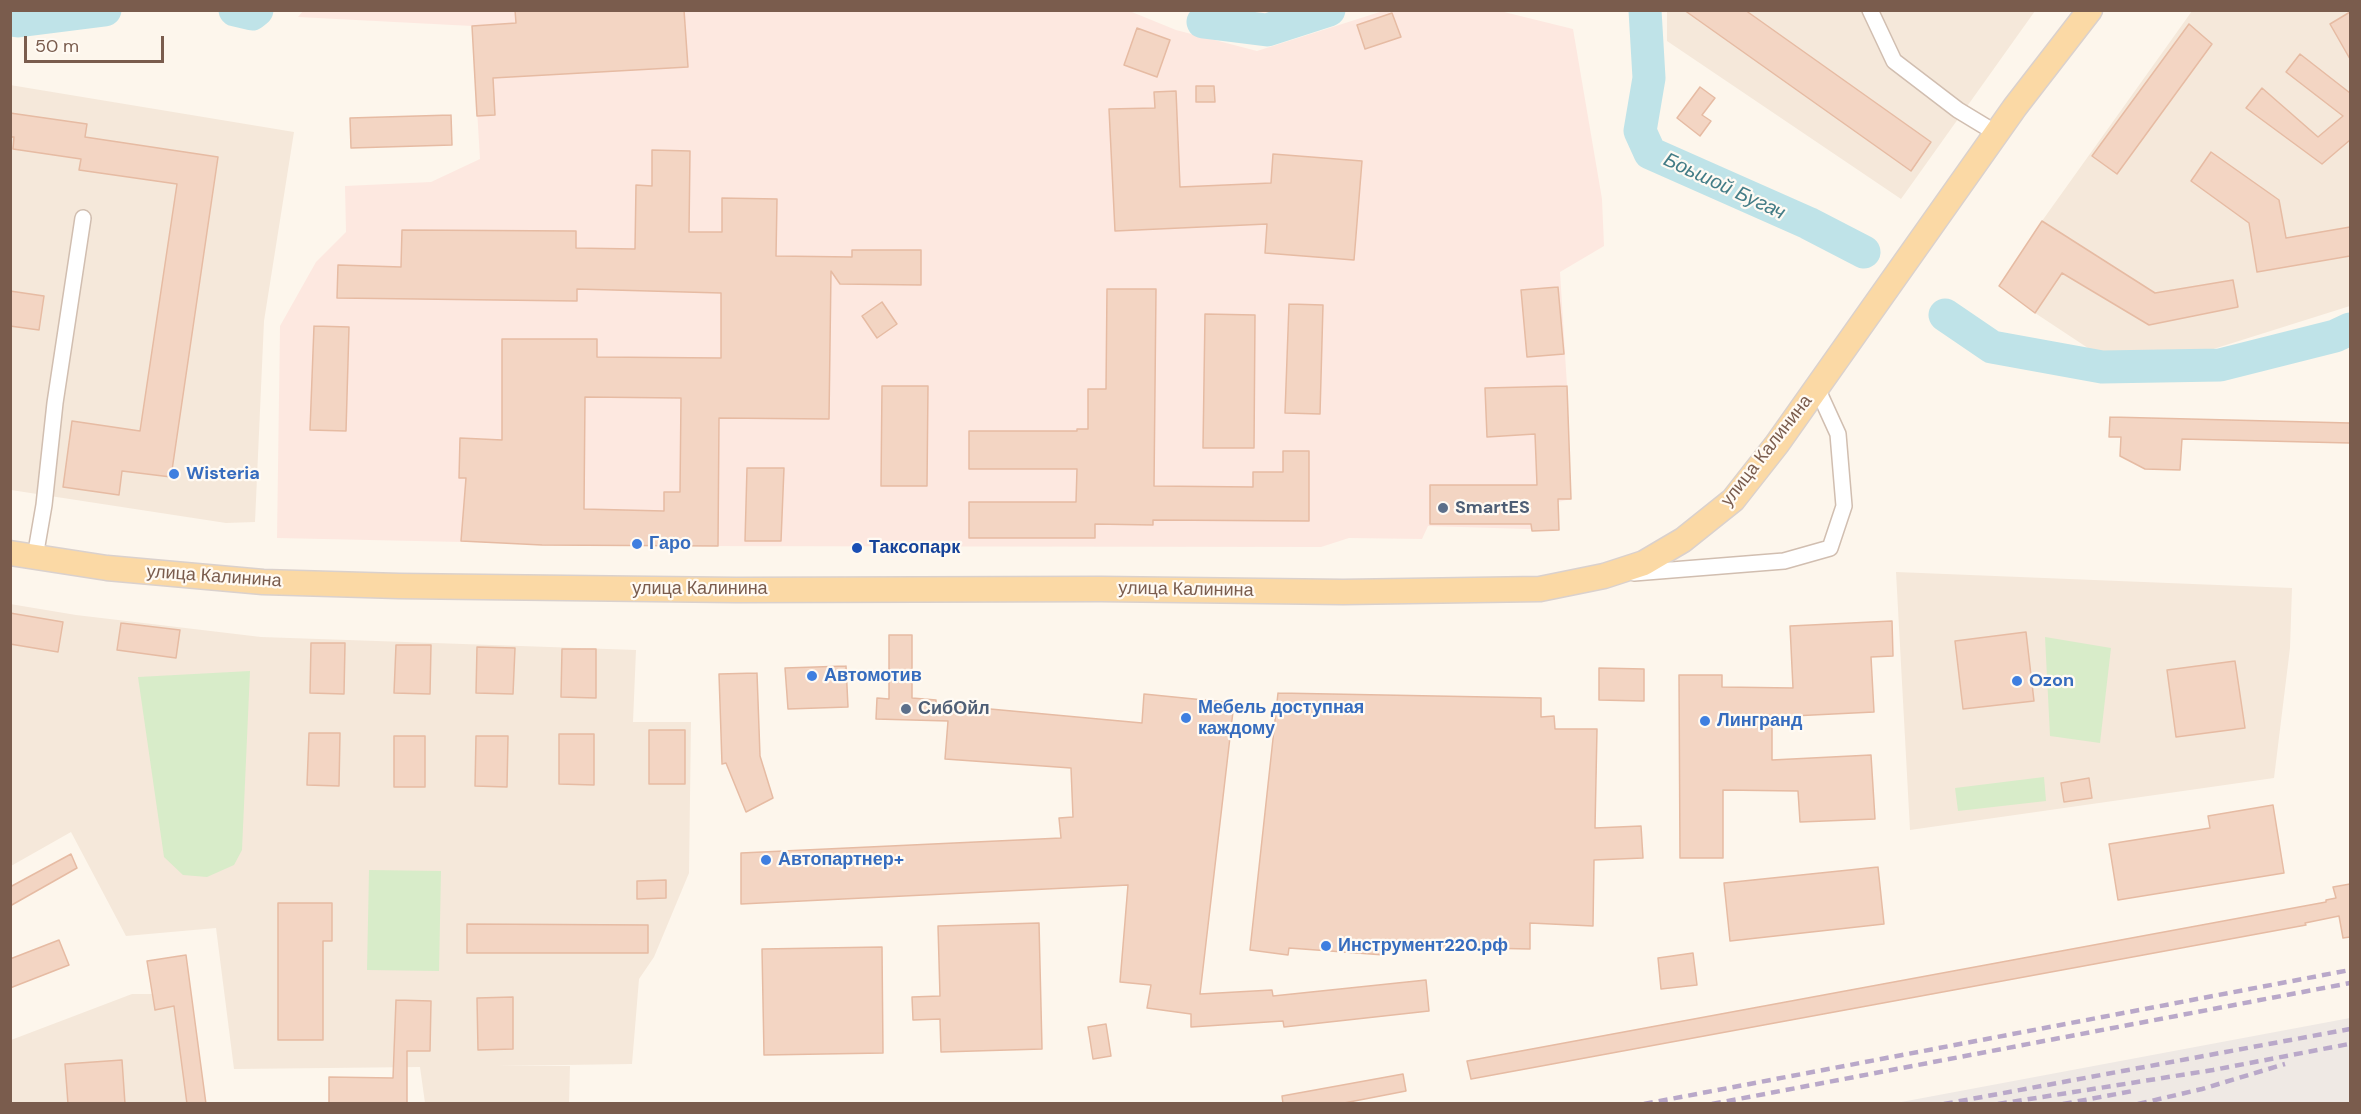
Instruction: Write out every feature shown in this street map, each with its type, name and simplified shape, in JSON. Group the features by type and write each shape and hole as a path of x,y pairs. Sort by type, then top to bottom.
{"main road":[{"name":"улица Калинина","path":"10,553 107,568 263,582 411,586 736,590 1101,589 1343,592 1540,589 1604,576 1644,563 1673,546 1733,500 1778,444 1996,134 2090,10"}],"street":[{"path":"1870,10 1894,61 1958,110 1996,134"},
{"path":"35,557 83,218"},
{"path":"1604,576 1784,561 1830,548 1845,506 1838,434 1817,388"}],"shaded area":[{"path":"1127,10 1176,30 1257,51 1383,11 1500,11 1573,29 1602,199 1604,246 1560,272 1571,499 1558,502 1559,530 1428,526 1422,539 1349,538 1321,547 647,546 277,538 280,326 316,262 346,232 345,186 431,182 480,159 472,26 298,17 303,11"},
{"path":"1667,11 2035,11 1901,199 1667,41"},
{"path":"2192,11 2350,11 2350,306 2207,351 2094,352 1999,286 2042,221"},
{"path":"10,85 294,132 264,321 255,522 226,523 11,490"},
{"path":"1896,572 2292,588 2290,648 2274,778 1910,830"},
{"path":"10,604 76,615 261,637 636,650 633,722 691,722 689,873 654,957 639,979 632,1064 497,1066 570,1066 569,1104 425,1103 420,1067 234,1069 216,928 126,936 71,832 11,866"},
{"path":"132,994 152,994 155,1009 174,1006 187,1103 11,1104 11,1040"},
{"path":"2350,1018 2350,1102 1896,1103"}],"green space":[{"path":"2045,637 2111,648 2100,743 2050,736"},
{"path":"250,671 242,850 234,865 207,877 183,875 164,857 138,677"},
{"path":"2044,777 2046,801 1958,811 1955,788"},
{"path":"369,870 441,871 439,971 367,970"}],"building":[{"path":"515,10 684,10 688,67 493,78 495,115 477,116 472,26 516,23"},
{"path":"1684,10 1745,10 1931,142 1911,171"},
{"path":"2350,12 2350,59 2330,24"},
{"path":"1392,13 1401,37 1365,49 1357,25"},
{"path":"2189,24 2212,44 2117,174 2092,156"},
{"path":"1137,28 1170,40 1157,77 1124,65"},
{"path":"2300,54 2350,93 2350,140 2322,164 2246,108 2262,88 2318,137 2343,116 2286,72"},
{"path":"1196,86 1214,86 1215,102 1196,102"},
{"path":"1700,87 1715,98 1702,115 1711,121 1700,136 1677,118"},
{"path":"1176,91 1180,187 1271,183 1273,154 1362,161 1354,260 1265,253 1267,224 1115,231 1109,109 1155,108 1154,92"},
{"path":"10,113 87,124 85,137 218,157 171,477 122,471 119,495 63,487 72,421 140,431 177,184 79,170 81,159 13,149 14,137 10,137"},
{"path":"451,115 452,145 351,148 350,118"},
{"path":"652,150 690,151 689,232 722,232 722,198 777,199 776,256 852,257 852,250 921,250 921,285 840,284 831,271 829,419 719,418 718,546 542,545 461,541 466,478 459,478 460,438 502,440 502,339 597,339 597,357 721,358 721,293 577,289 577,301 337,298 338,265 401,267 402,230 576,231 576,248 635,249 636,185 652,186","holes":["585,397 681,398 680,492 664,492 664,511 584,509"]},
{"path":"2211,152 2279,200 2286,238 2350,227 2350,256 2257,272 2249,223 2191,181"},
{"path":"2042,221 2155,293 2233,280 2238,307 2149,325 2062,273 2035,313 1999,286"},
{"path":"1558,287 1564,354 1527,357 1521,290"},
{"path":"1107,289 1156,289 1154,486 1253,487 1253,472 1283,472 1283,451 1309,451 1309,521 1153,520 1153,525 1095,524 1095,538 969,538 969,502 1076,502 1077,469 969,469 969,431 1077,431 1077,429 1088,429 1088,389 1106,389"},
{"path":"10,291 44,296 39,330 10,326"},
{"path":"882,302 897,324 877,338 862,316"},
{"path":"1289,304 1323,305 1320,414 1285,413"},
{"path":"1205,314 1255,315 1254,448 1203,448"},
{"path":"314,326 349,327 346,431 310,430"},
{"path":"882,386 928,386 927,486 881,486"},
{"path":"1567,386 1571,499 1558,499 1559,530 1532,531 1531,524 1430,524 1430,485 1537,485 1535,434 1487,437 1485,388"},
{"path":"2110,417 2350,423 2350,443 2182,439 2180,470 2145,469 2120,456 2121,437 2109,437"},
{"path":"747,468 784,468 781,541 745,541"},
{"path":"10,613 63,622 58,652 10,644"},
{"path":"1892,621 1893,656 1871,657 1874,712 1772,717 1772,760 1871,755 1875,819 1800,822 1798,791 1723,790 1723,858 1680,858 1679,675 1722,675 1722,687 1793,688 1790,626"},
{"path":"121,623 180,630 176,658 117,650"},
{"path":"2026,632 2034,701 1963,709 1955,641"},
{"path":"889,635 912,635 912,698 936,700 936,704 1142,723 1144,694 1234,703 1200,994 1272,990 1273,996 1426,980 1429,1011 1284,1027 1283,1021 1191,1027 1191,1014 1147,1008 1151,985 1120,982 1128,885 741,904 741,853 1061,838 1059,818 1073,817 1071,768 945,759 948,721 876,719 877,698 889,699"},
{"path":"311,643 345,643 344,694 310,693"},
{"path":"396,645 431,645 430,694 394,693"},
{"path":"477,647 515,648 513,694 476,693"},
{"path":"562,649 596,649 596,698 561,697"},
{"path":"2235,661 2245,728 2176,737 2167,670"},
{"path":"846,666 848,707 788,709 785,668"},
{"path":"1599,668 1644,669 1644,701 1599,700"},
{"path":"757,673 760,756 773,798 746,812 726,763 722,764 719,674"},
{"path":"1278,693 1541,698 1541,717 1554,716 1555,729 1597,729 1595,828 1641,826 1643,858 1594,860 1593,926 1530,923 1530,949 1385,946 1384,955 1289,948 1288,955 1250,950"},
{"path":"649,730 685,730 685,784 649,784"},
{"path":"309,733 340,733 339,786 307,785"},
{"path":"559,734 594,734 594,785 559,784"},
{"path":"394,736 425,736 425,787 394,787"},
{"path":"476,736 508,736 507,787 475,786"},
{"path":"2089,778 2092,798 2064,802 2061,783"},
{"path":"2273,805 2284,873 2118,900 2109,844 2210,828 2208,816"},
{"path":"71,854 77,868 10,906 10,887"},
{"path":"1878,867 1884,924 1730,941 1724,883"},
{"path":"666,880 666,898 637,899 637,881"},
{"path":"2350,884 2350,937 2343,938 2339,916 2305,923 2306,925 1471,1079 1467,1061 2326,902 2326,900 2336,898 2333,887"},
{"path":"278,903 332,903 332,941 323,941 323,1040 278,1040"},
{"path":"1039,923 1042,1049 941,1052 940,1019 913,1020 912,997 940,996 938,926"},
{"path":"467,924 648,925 648,953 467,953"},
{"path":"59,940 69,965 10,988 10,959"},
{"path":"882,947 883,1053 764,1055 762,949"},
{"path":"1693,953 1697,985 1661,989 1658,958"},
{"path":"186,955 206,1104 187,1104 174,1006 155,1010 147,961"},
{"path":"513,997 513,1049 478,1050 477,998"},
{"path":"396,1000 431,1001 430,1051 407,1051 407,1104 329,1104 329,1077 393,1078"},
{"path":"1106,1024 1111,1056 1093,1059 1088,1027"},
{"path":"122,1060 125,1104 68,1104 65,1064"},
{"path":"1403,1074 1406,1091 1339,1104 1283,1104 1282,1096"}],"waterway":[{"path":"10,20 18,21 105,10"},
{"path":"235,10 252,14 257,10"},
{"name":"Боьшой Бугач","path":"1203,22 1267,30 1329,10"},
{"name":"Боьшой Бугач","path":"1645,10 1649,78 1640,131 1650,153 1808,223 1864,252"},
{"path":"1945,315 1992,347 2102,367 2220,365 2335,336 2350,329"}],"railway":[{"path":"1644,1104 2350,970"},
{"path":"1712,1104 2350,983"},
{"path":"1944,1104 2350,1029"},
{"path":"1998,1104 2213,1070 2349,1044"},
{"path":"2138,1104 2202,1089 2285,1064"},
{"path":"2063,1104 2133,1091"}],"place":[{"name":"Wisteria","path":"174,474"},
{"name":"SmartES","path":"1443,508"},
{"name":"Гаро","path":"637,544"},
{"name":"Таксопарк","path":"857,548"},
{"name":"Автомотив","path":"812,676"},
{"name":"Ozon","path":"2017,681"},
{"name":"СибОйл","path":"906,709"},
{"name":"Мебель доступная каждому","path":"1186,718"},
{"name":"Лингранд","path":"1705,721"},
{"name":"Автопартнер+","path":"766,860"},
{"name":"Инструмент220.рф","path":"1326,946"}]}
